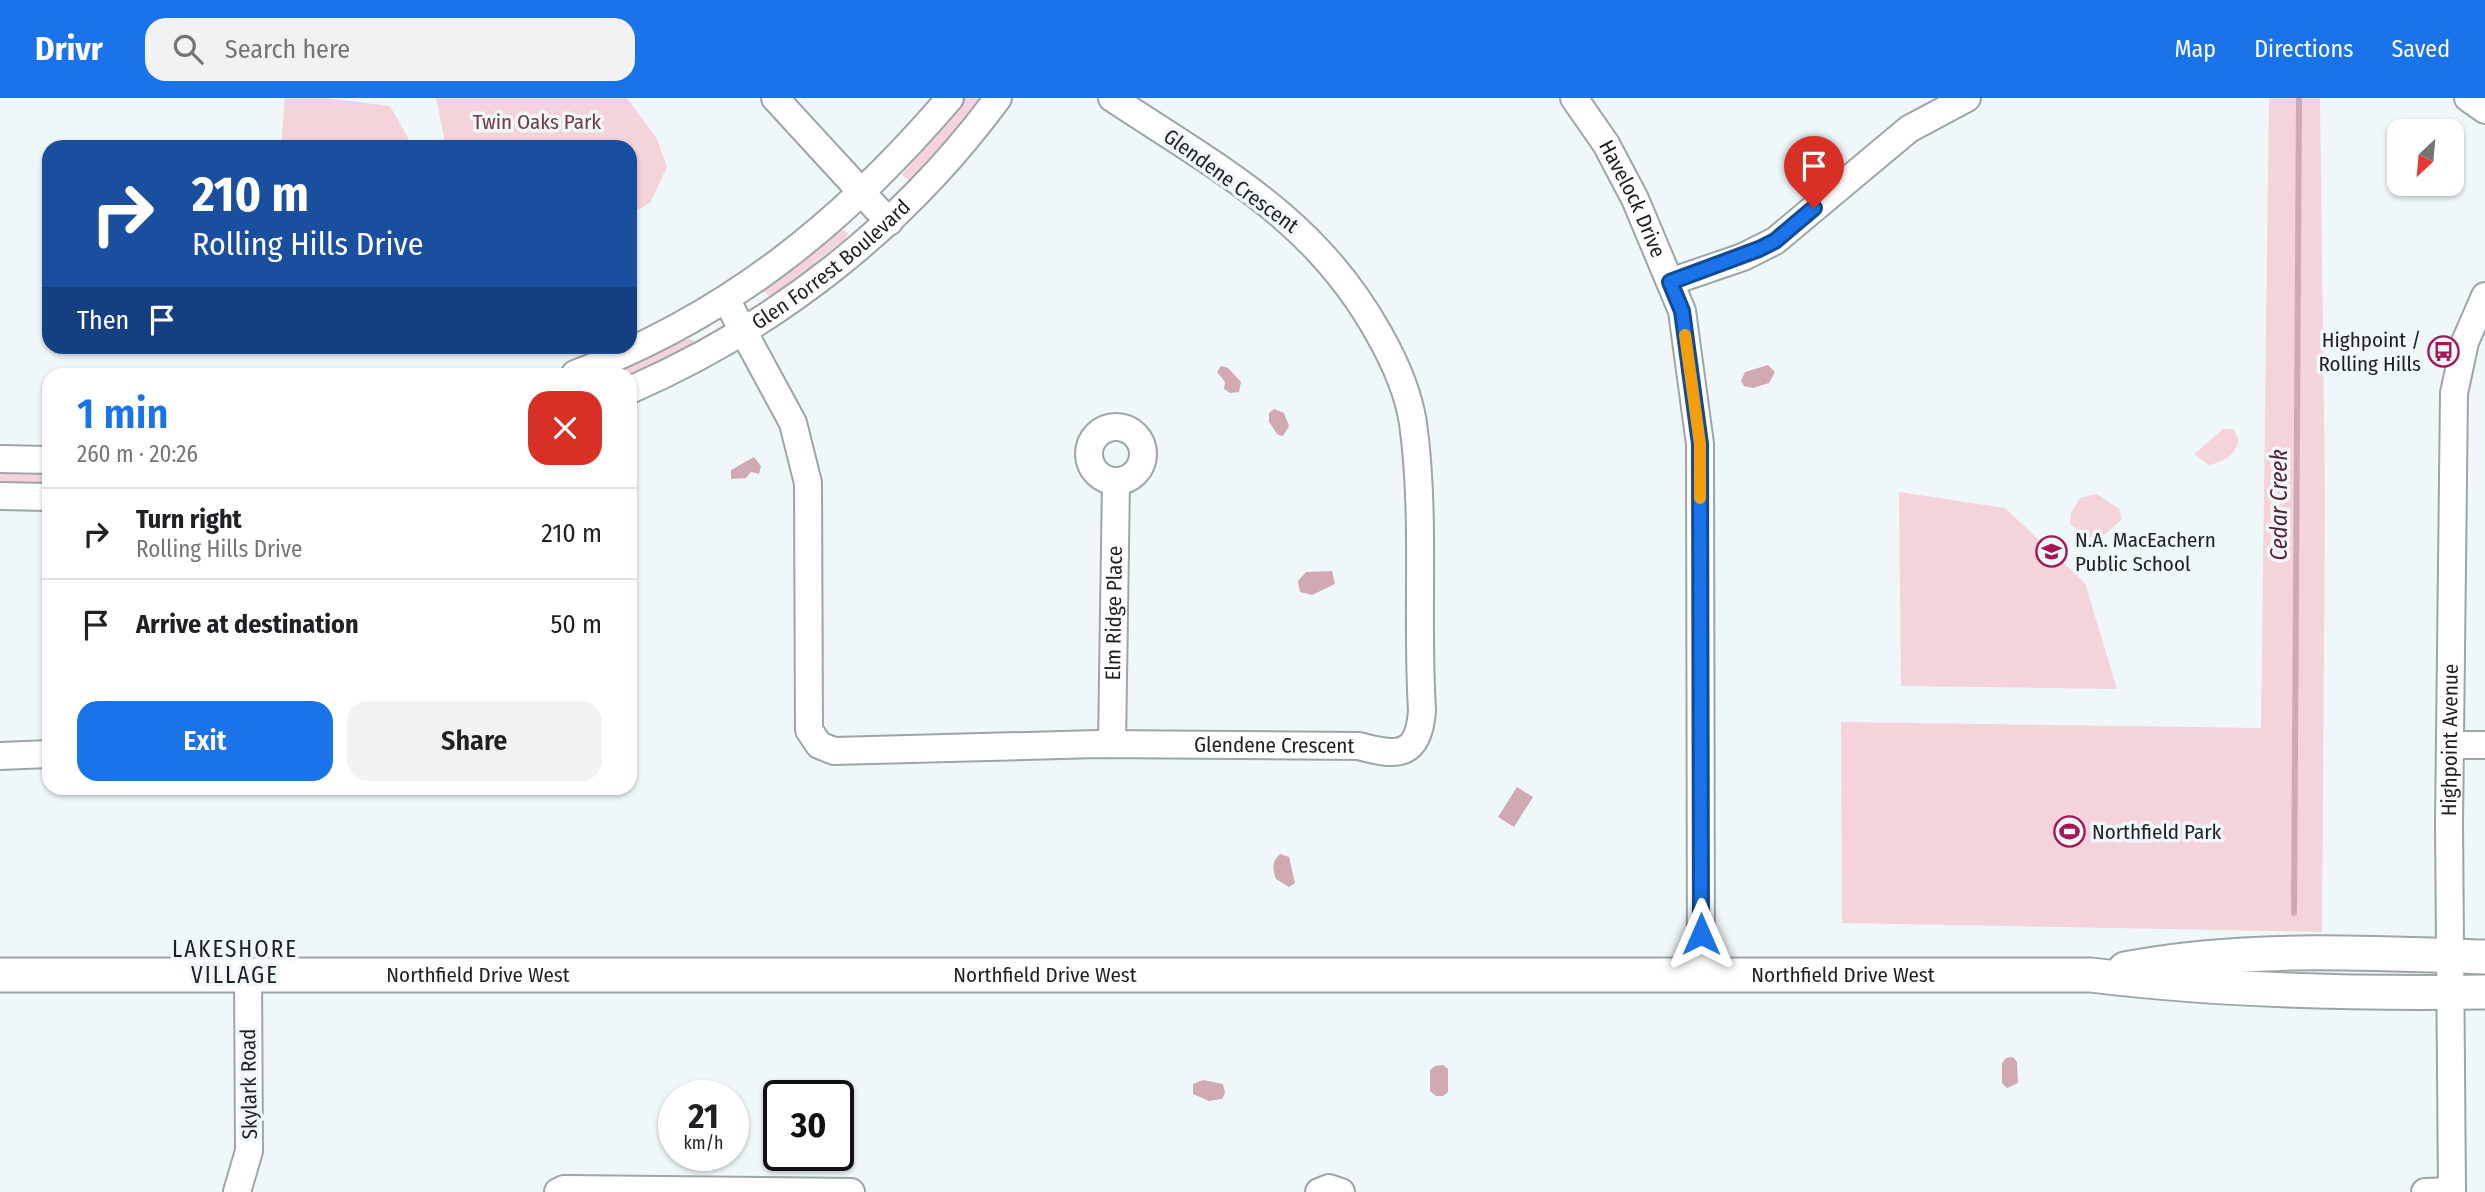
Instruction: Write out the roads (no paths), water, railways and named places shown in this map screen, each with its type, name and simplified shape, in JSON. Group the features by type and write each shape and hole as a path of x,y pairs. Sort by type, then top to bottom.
{"main road":[{"name":"Northfield Drive West","path":"2091,975 2184,958 2266,954 2485,957"},
{"name":"Northfield Drive West","path":"0,975 2091,975 2181,986 2485,992"}],"street":[{"path":"775,98 889,222"},
{"name":"Glen Forrest Boulevard","path":"637,347 727,301 804,245 904,151 950,98"},
{"name":"Glen Forrest Boulevard","path":"637,386 744,330 821,279 889,222 972,134 998,98"},
{"name":"Glendene Crescent","path":"727,301 793,423 808,483 809,730 819,745 834,751 1112,744 1359,746 1392,753 1416,742 1420,734 1422,710 1417,468 1409,402 1395,363 1356,293 1299,228 1230,176 1112,98"},
{"name":"Havelock Drive","path":"1574,98 1606,144 1634,199 1682,311 1700,444 1701,975"},
{"path":"1670,282 1742,257 1775,241 1909,129 1967,98"},
{"path":"2468,98 2485,110"},
{"name":"Highpoint Avenue","path":"2452,1191 2450,956 2454,393 2465,342 2485,296"},
{"name":"Glen Forrest Boulevard","path":"589,368 620,354"},
{"path":"0,459 42,460"},
{"name":"Elm Ridge Place","path":"1112,744 1116,481"},
{"path":"0,496 42,497"},
{"path":"2451,745 2485,745"},
{"path":"0,756 42,754"},
{"name":"Skylark Road","path":"237,1192 249,1151 248,974"},
{"path":"1319,1192 1329,1188 1341,1192"},
{"path":"558,1192 577,1189 851,1192"},
{"path":"2425,1192 2452,1191"}],"waterway":[{"name":"Cedar Creek","path":"2294,913 2299,98"}],"place":[{"name":"Highpoint / Rolling Hills","path":"2444,352"},
{"name":"N.A. MacEachern Public School","path":"2052,552"},
{"name":"Northfield Park","path":"2069,832"}],"district":[{"name":"LAKESHORE VILLAGE","path":"235,962"}],"park label":[{"name":"Twin Oaks Park","path":"537,122"}]}
